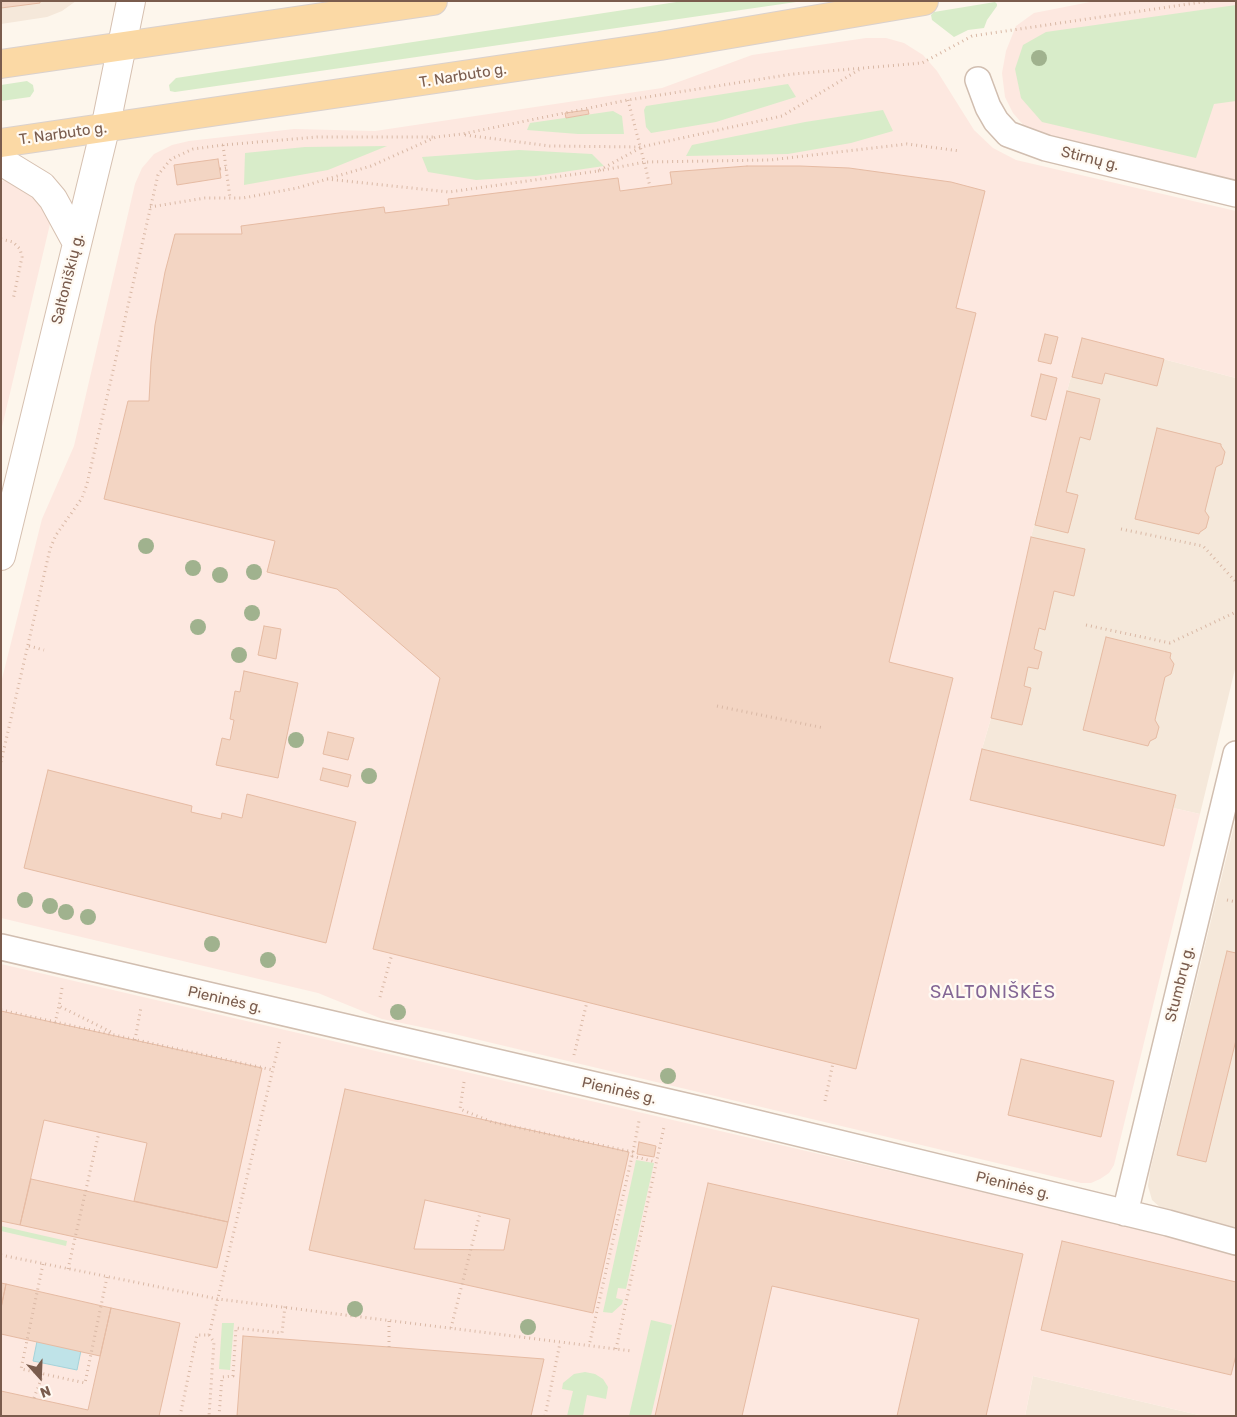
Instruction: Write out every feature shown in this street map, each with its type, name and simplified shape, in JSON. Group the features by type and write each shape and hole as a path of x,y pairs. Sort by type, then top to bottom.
{"main road":[{"path":"1,64 433,1"},
{"name":"T. Narbuto g.","path":"1,142 660,46 924,1"}],"street":[{"name":"Saltoniškių g.","path":"1,556 105,128 131,1"},
{"name":"Stirnų g.","path":"978,80 988,107 996,121 1008,134 1046,148 1236,194"},
{"path":"1,161 42,186 53,198 77,243"},
{"name":"Stumbrų g.","path":"1125,1213 1236,754"},
{"name":"Pieninės g.","path":"1,947 707,1111 1236,1242"}],"path":[{"path":"1,762 50,549 56,535 82,498 87,484 158,175 171,159 193,150 223,145 318,137 436,137 462,134 628,100 793,74 864,66 922,63 972,36 1209,1"},
{"path":"462,134 550,146 641,148 782,116 864,66"},
{"path":"628,100 650,187"},
{"path":"150,207 205,198 243,198 297,188 371,166 436,137"},
{"path":"326,179 449,192 598,171 645,162 770,160 908,144 960,151"},
{"path":"223,145 230,198"},
{"path":"598,171 641,148"},
{"path":"220,169 226,168"},
{"path":"1,239 13,242 20,249 22,257 13,300"},
{"path":"1121,529 1203,546 1236,582"},
{"path":"1086,625 1170,643 1236,612"},
{"path":"29,646 44,650"},
{"path":"717,706 824,728"},
{"path":"380,997 392,954"},
{"path":"55,1022 62,988"},
{"path":"59,1006 118,1036"},
{"path":"135,1040 141,1006"},
{"path":"1,1010 273,1070"},
{"path":"209,1416 214,1342 209,1335 280,1040"},
{"path":"825,1101 833,1063"},
{"path":"464,1082 460,1109 492,1122 633,1152"},
{"path":"589,1346 639,1122"},
{"path":"616,1349 664,1127"},
{"path":"68,1269 99,1132"},
{"path":"632,1156 656,1162"},
{"path":"450,1328 480,1213"},
{"path":"1,1255 218,1299 632,1351"},
{"path":"43,1264 21,1370 85,1383 107,1277"},
{"path":"219,1416 222,1377 233,1376 236,1328 282,1333 285,1306"},
{"path":"389,1320 389,1347"},
{"path":"180,1416 197,1335 209,1335"},
{"path":"545,1416 560,1342"},
{"path":"34,1398 43,1374"}],"shaded area":[{"path":"1,1 76,1 62,11 47,17 1,24"},
{"path":"1095,1 1236,1 1236,182 1042,136 1025,127 1013,113 1005,97 1002,73 1006,51 1016,26 1034,13"},
{"path":"866,38 886,38 904,43 923,55 937,71 974,130 993,148 1016,160 1236,211 1236,378 1082,338 1031,537 991,718 982,749 1176,795 1173,808 1200,814 1114,1165 1109,1173 1091,1183 1081,1183 450,1033 382,1019 318,993 1,918 1,683 42,519 74,446 135,184 142,168 154,154 172,145 189,141 294,129 375,131 662,88 752,55"},
{"path":"7,180 24,184 47,208 50,224 1,431 1,181"},
{"path":"1082,338 1236,378 1236,665 1200,814 1173,808 1176,796 982,749 991,718 1031,537"},
{"path":"1236,818 1236,1232 1162,1209 1152,1200 1148,1186 1150,1171"},
{"path":"1,964 1181,1238 1236,1253 1236,1416 1203,1416 1033,1376 1025,1416 1,1416"},
{"path":"1033,1376 1203,1416 1025,1416"}],"green space":[{"path":"683,1 803,1 175,92 170,91 169,85 176,78"},
{"path":"995,2 997,6 984,28 968,30 954,37 932,20 931,15 934,12"},
{"path":"1236,5 1236,101 1214,104 1196,158 1042,122 1021,98 1015,69 1023,45 1046,32"},
{"path":"27,81 33,85 34,91 30,97 1,101 1,85"},
{"path":"788,84 796,97 716,122 651,133 646,127 644,110 646,106"},
{"path":"883,110 893,131 851,143 788,154 686,156 692,145 805,122"},
{"path":"613,111 622,116 624,134 578,134 527,130 530,123"},
{"path":"387,146 328,170 244,185 245,153 305,147"},
{"path":"519,150 592,154 604,166 536,176 476,180 428,172 422,157"},
{"path":"636,1160 654,1163 626,1289 618,1288 616,1298 623,1300 622,1304 612,1313 603,1312"},
{"path":"1,1226 67,1241 66,1246 1,1231"},
{"path":"651,1320 672,1325 651,1416 629,1416"},
{"path":"222,1323 234,1323 230,1370 219,1369"},
{"path":"585,1372 595,1374 603,1379 608,1387 606,1399 587,1395 583,1416 567,1416 573,1391 562,1389 563,1383 574,1374"}],"water":[{"path":"44,1307 88,1316 77,1370 33,1361"}],"building":[{"path":"1,1 40,1 40,3 1,8"},
{"path":"588,110 589,114 566,118 565,113"},
{"path":"218,159 221,178 177,185 174,165"},
{"path":"747,166 849,168 951,182 985,191 956,308 976,313 889,662 953,678 856,1069 373,949 440,678 337,589 267,572 275,541 104,499 128,401 149,401 155,325 165,272 175,234 242,234 241,226 384,207 385,213 449,205 448,199 618,178 620,191 672,184 670,172"},
{"path":"1045,334 1058,337 1051,364 1038,361"},
{"path":"1082,338 1164,359 1157,386 1105,373 1102,384 1072,377"},
{"path":"1041,374 1057,378 1046,420 1031,416"},
{"path":"1067,391 1100,399 1090,440 1080,437 1066,492 1078,495 1068,533 1035,525"},
{"path":"1157,428 1221,444 1225,452 1222,464 1216,467 1205,511 1209,517 1206,528 1199,534 1135,519"},
{"path":"1031,537 1085,549 1074,596 1054,591 1045,630 1039,628 1034,649 1042,652 1038,669 1028,667 1024,686 1031,688 1022,725 991,718"},
{"path":"264,626 281,629 276,659 258,655"},
{"path":"1106,637 1171,653 1170,658 1174,664 1171,674 1165,677 1155,720 1159,727 1156,738 1150,741 1148,746 1083,730"},
{"path":"244,671 298,683 278,778 216,765 222,738 230,740 234,720 230,719 235,691 240,692"},
{"path":"328,732 354,738 348,760 323,754"},
{"path":"982,749 1176,795 1164,846 970,800"},
{"path":"323,768 351,775 348,787 320,780"},
{"path":"48,770 192,806 191,812 221,819 222,813 242,818 247,794 356,822 326,943 24,868"},
{"path":"1227,951 1236,953 1236,1040 1206,1162 1177,1155"},
{"path":"1,1011 262,1068 228,1222 134,1201 147,1143 44,1120 20,1225 1,1221"},
{"path":"1021,1059 1114,1081 1101,1137 1008,1115"},
{"path":"345,1089 629,1152 593,1313 309,1250","holes":["425,1200 510,1219 504,1250 414,1249"]},
{"path":"639,1142 656,1146 654,1157 637,1154"},
{"path":"31,1179 228,1222 217,1268 20,1225"},
{"path":"708,1183 1023,1254 986,1416 897,1416 919,1319 772,1286 742,1416 655,1416"},
{"path":"1062,1241 1236,1282 1236,1355 1231,1375 1041,1330"},
{"path":"1,1283 6,1284 1,1308"},
{"path":"6,1284 111,1308 100,1356 1,1334 1,1308"},
{"path":"111,1308 180,1323 159,1416 1,1416 1,1391 88,1410"},
{"path":"243,1336 544,1359 531,1416 237,1416"}],"district":[{"name":"SALTONIŠKĖS","path":"993,993"}]}
